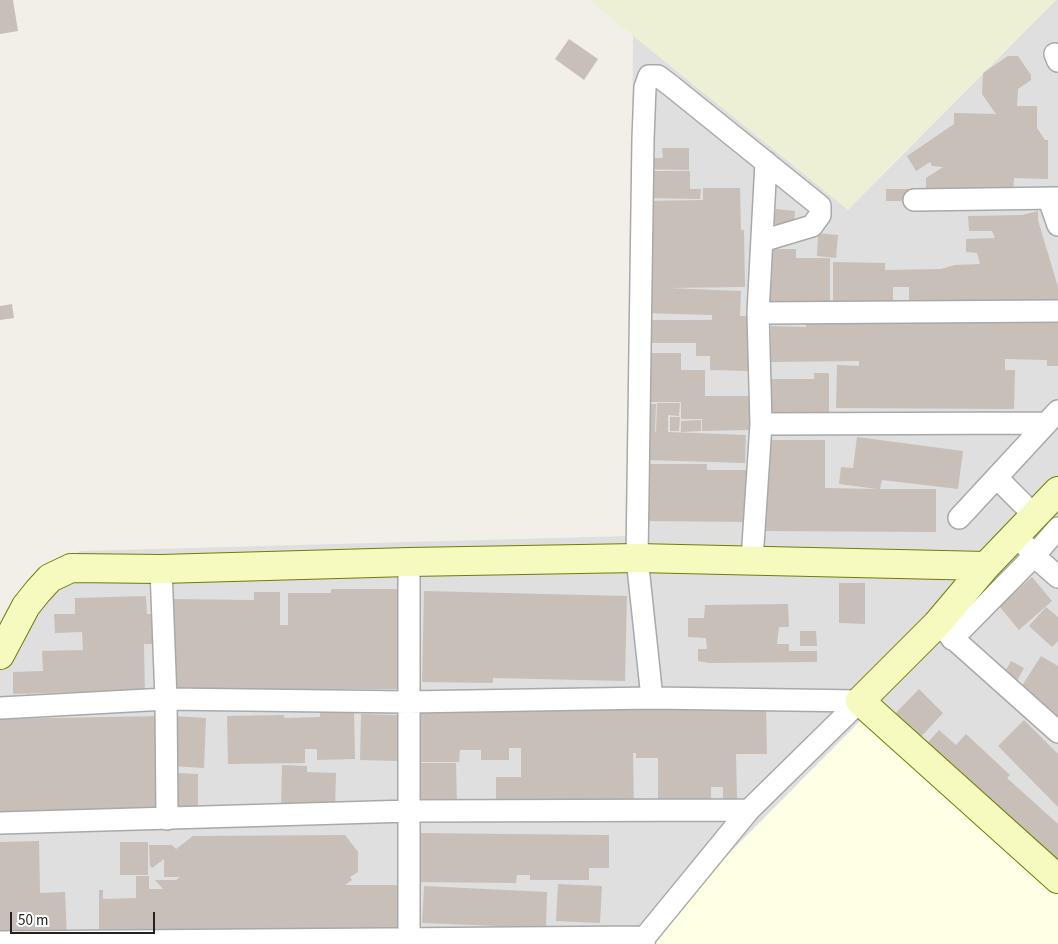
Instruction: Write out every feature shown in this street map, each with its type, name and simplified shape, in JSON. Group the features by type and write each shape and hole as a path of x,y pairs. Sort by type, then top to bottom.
{"street":[{"path":"652,698 636,558 643,139 645,87 649,76 658,76 670,85 820,206 820,215 812,226 762,241"},
{"path":"752,560 761,424 758,313 766,162"},
{"path":"914,200 1054,198 1058,225"},
{"path":"758,313 1058,311"},
{"path":"761,424 1052,417"},
{"path":"959,518 1052,417"},
{"path":"0,942 176,943 645,940 748,810 860,701 1034,556 1037,526 997,478"},
{"path":"944,631 986,566 1037,526 1058,491"},
{"path":"1034,556 1037,526"},
{"path":"1034,556 1058,577"},
{"path":"0,655 26,606 50,578 71,568 161,569 636,558 986,566"},
{"path":"409,562 409,941"},
{"path":"161,569 166,699 167,818"},
{"path":"944,631 1058,732"},
{"path":"0,708 166,699 408,702 652,698 860,701 1058,879"},
{"path":"0,824 408,811 748,810"}],"shaded area":[{"path":"589,0 1056,0 848,210"},
{"path":"1058,0 1058,888 647,944 0,944 0,638 35,578 80,551 629,536 633,35 848,209"},
{"path":"862,719 1058,888 1058,944 647,944 672,911"}],"building":[{"path":"0,0 13,0 18,31 0,34"},
{"path":"569,39 598,59 584,80 555,59"},
{"path":"1008,56 1018,56 1031,75 1031,80 1018,89 1017,106 1037,106 1037,128 1045,140 1048,140 1048,179 1014,178 1013,195 926,193 926,178 943,167 932,166 930,162 916,171 907,156 954,124 954,113 996,114 982,94 983,73"},
{"path":"662,148 689,148 689,170 638,169 638,158 663,158"},
{"path":"644,171 690,171 690,189 701,189 700,199 644,198"},
{"path":"703,188 740,188 741,230 744,230 745,287 669,288 741,291 740,316 748,316 748,371 710,370 710,356 696,356 696,343 645,343 645,320 712,320 712,315 643,313 644,201 703,200"},
{"path":"886,189 909,189 910,201 886,201"},
{"path":"776,209 795,211 794,226 774,224"},
{"path":"1038,211 1038,220 1058,287 1058,301 909,301 909,287 893,287 893,306 833,305 833,262 885,263 885,270 941,269 955,265 980,264 977,253 966,252 966,239 995,238 992,231 969,231 968,216 1022,215"},
{"path":"818,233 838,235 836,258 817,256"},
{"path":"766,249 796,249 796,258 830,258 830,303 766,303"},
{"path":"12,304 14,318 0,320 0,306"},
{"path":"1058,315 1058,366 1047,366 1047,360 1005,359 1005,370 1015,370 1014,409 836,408 837,365 859,366 859,361 770,362 771,326 806,327 806,320"},
{"path":"651,353 681,353 681,370 705,370 705,396 749,396 749,430 702,431 702,419 681,419 681,402 641,402 641,373 651,372"},
{"path":"814,373 829,373 829,418 769,418 769,379 814,379"},
{"path":"657,403 680,403 679,416 668,415 668,432 746,435 745,463 646,460 644,404 656,404 656,432"},
{"path":"670,417 680,417 679,431 670,431"},
{"path":"701,420 701,431 681,432 681,421"},
{"path":"857,437 963,451 958,489 882,480 880,489 936,489 936,532 762,531 762,440 825,440 825,488 877,489 839,484 841,467 853,468"},
{"path":"646,464 707,464 707,470 749,470 749,522 646,521"},
{"path":"1032,577 1052,601 1019,630 999,606"},
{"path":"839,583 865,583 865,624 839,623"},
{"path":"331,589 402,589 402,689 174,689 169,599 254,600 254,592 280,592 280,625 288,625 288,593 331,593"},
{"path":"424,591 627,596 625,681 493,678 493,683 422,682"},
{"path":"146,596 147,614 156,614 157,644 144,644 145,696 114,697 114,691 13,694 13,672 43,671 42,651 83,650 82,632 55,633 54,614 75,614 75,598"},
{"path":"788,604 789,627 779,627 777,644 789,644 789,651 817,651 817,662 709,663 698,661 698,649 707,649 706,638 688,637 688,618 704,618 705,605"},
{"path":"1046,607 1058,617 1058,641 1052,647 1029,626"},
{"path":"800,631 816,631 817,646 800,646"},
{"path":"1041,656 1058,666 1058,717 1018,692"},
{"path":"1011,661 1024,668 1017,681 1004,673"},
{"path":"919,689 943,713 918,740 893,716"},
{"path":"766,707 767,754 736,754 737,800 723,800 723,787 711,787 711,802 658,802 658,758 636,758 636,753 633,753 634,806 496,806 496,777 521,777 521,748 509,748 509,760 481,760 481,750 460,750 459,762 412,762 411,709"},
{"path":"354,710 355,759 317,760 317,749 305,749 305,763 228,764 227,716 284,715 284,718 320,717 320,711"},
{"path":"361,714 398,715 397,761 360,760"},
{"path":"160,716 163,812 0,815 0,719"},
{"path":"174,716 206,718 204,768 171,766"},
{"path":"1024,720 1058,754 1058,807 998,746"},
{"path":"939,730 956,745 966,734 1010,775 1007,778 1058,824 1058,877 920,751"},
{"path":"412,763 456,763 457,807 413,807"},
{"path":"282,765 307,766 307,772 336,773 335,809 281,808"},
{"path":"178,773 198,774 198,811 176,809"},
{"path":"416,833 609,835 609,868 589,868 589,880 530,880 530,875 517,875 516,883 416,882"},
{"path":"345,835 358,852 358,872 350,877 352,880 345,885 406,885 406,931 99,933 99,890 103,890 103,899 136,898 136,876 149,876 149,889 163,889 155,880 176,880 180,877 164,877 164,859 152,868 150,866 149,845 172,845 176,849 193,836"},
{"path":"39,841 40,893 65,892 67,938 0,939 0,842"},
{"path":"120,842 148,842 148,875 120,875"},
{"path":"558,884 602,886 600,923 556,921"},
{"path":"424,886 547,892 546,928 422,923"}]}
